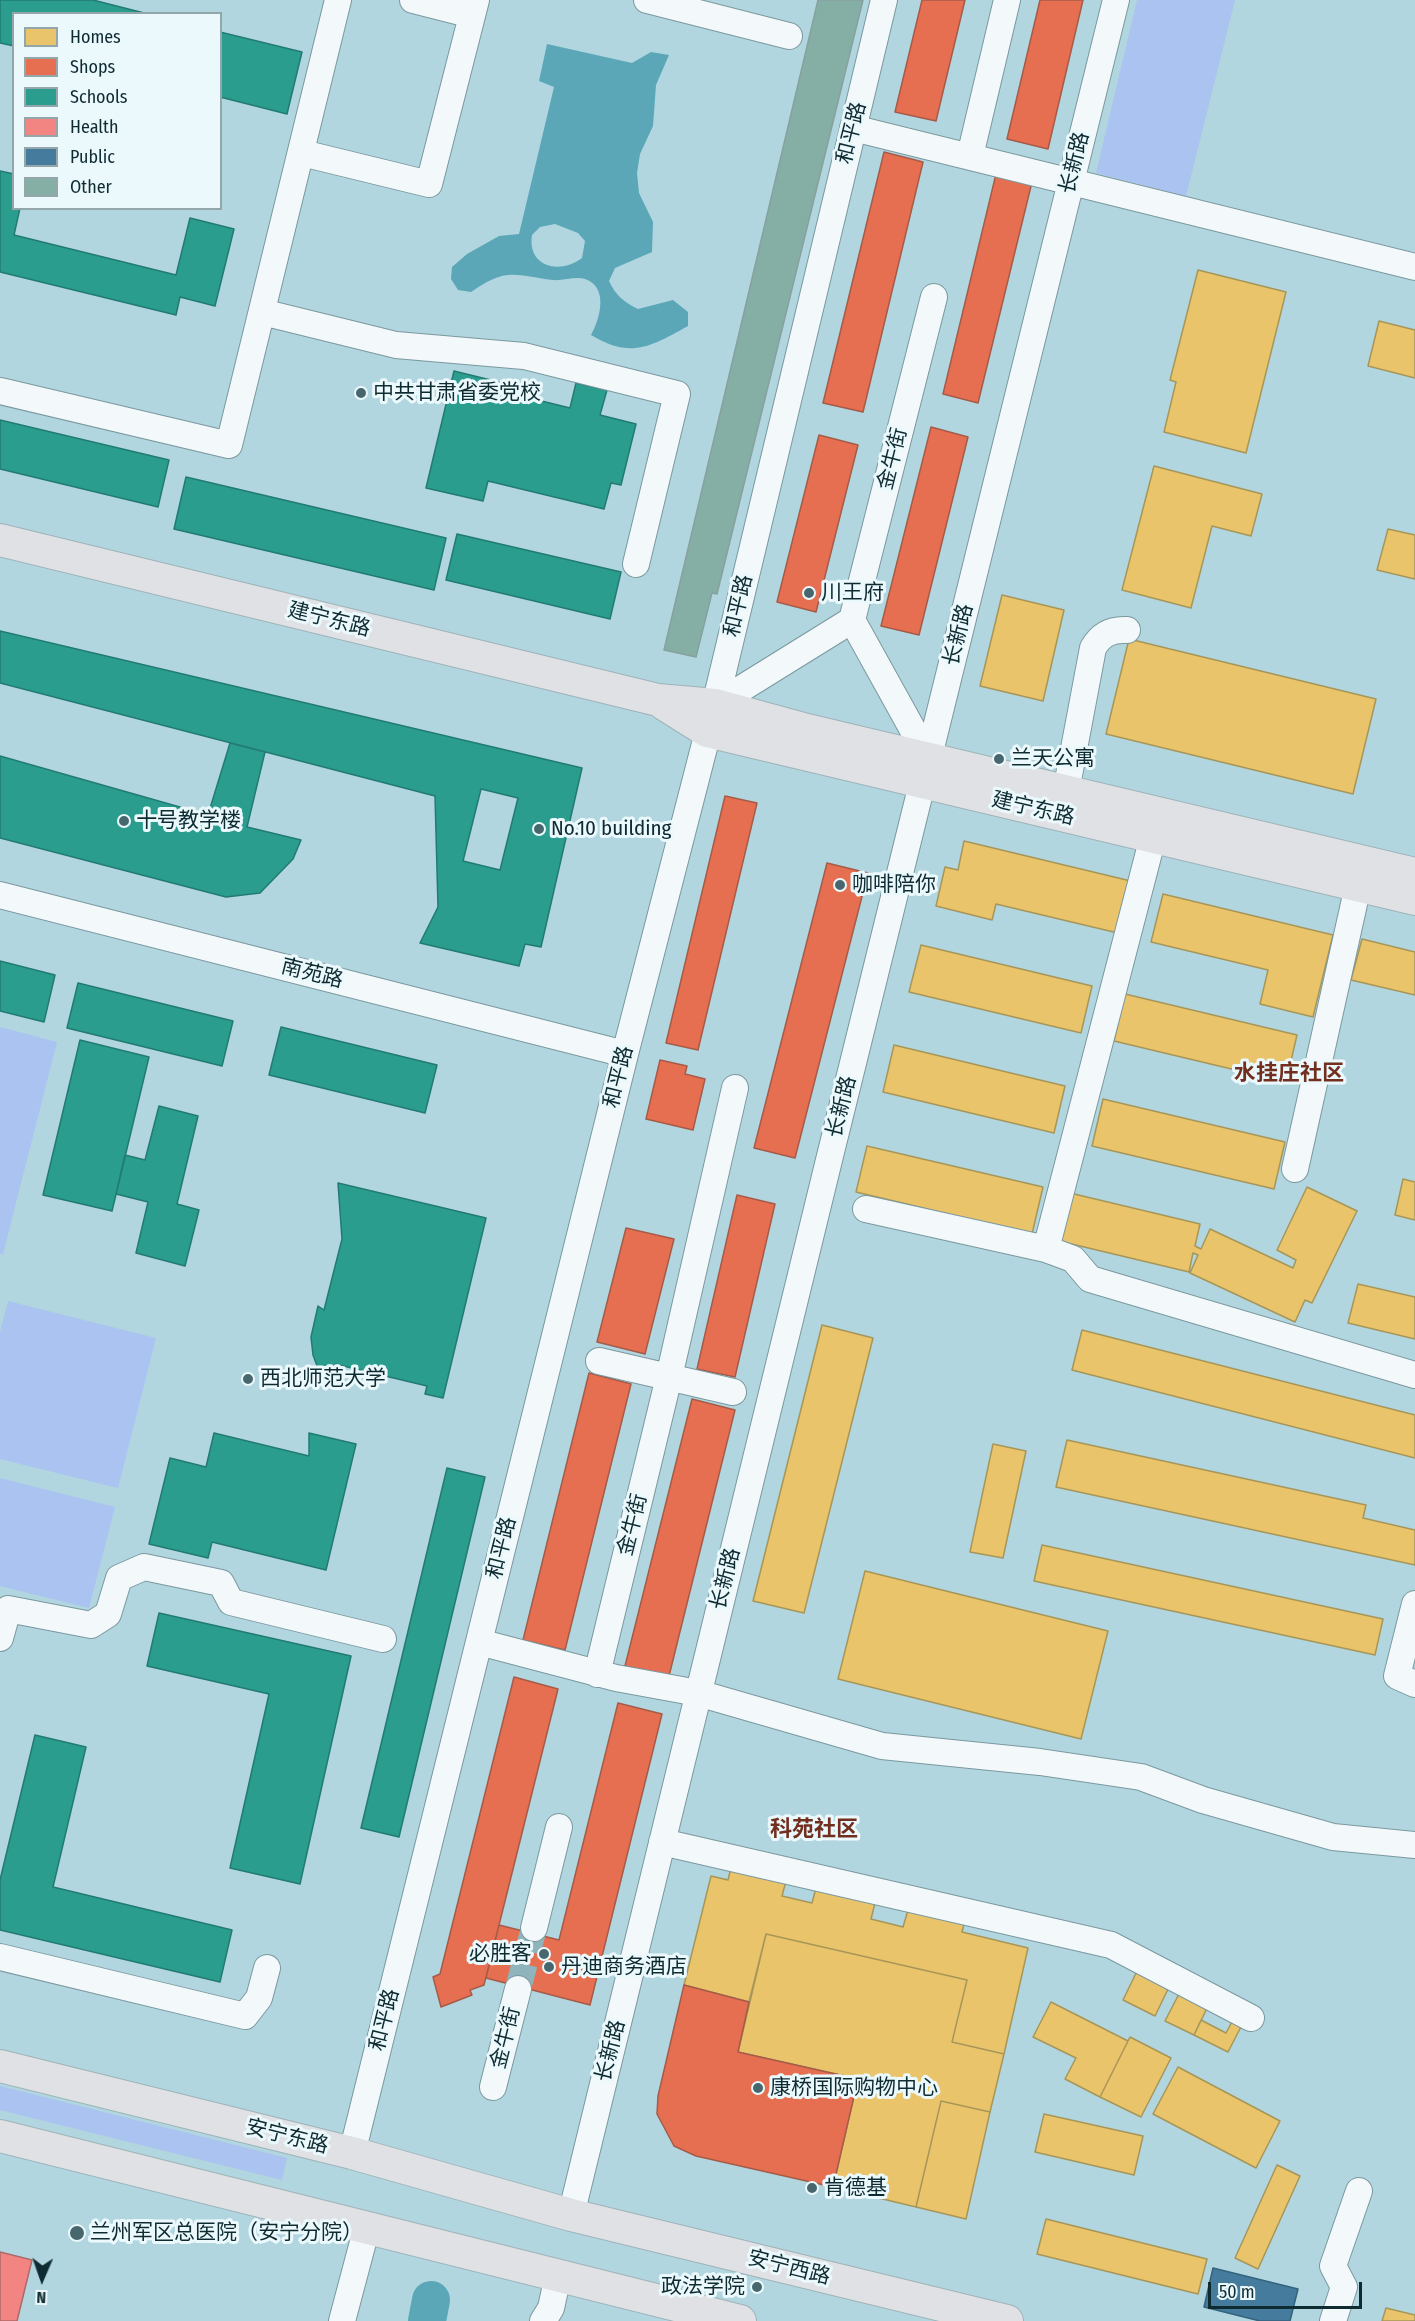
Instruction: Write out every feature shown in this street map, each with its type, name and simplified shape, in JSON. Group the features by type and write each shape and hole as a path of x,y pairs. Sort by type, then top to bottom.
{"main road":[{"name":"建宁东路","path":"0,540 658,700 711,718 926,771 1154,837 1415,899"},
{"name":"建宁东路","path":"926,771 1066,791 1415,874"},
{"name":"安宁东路","path":"0,2066 352,2153 572,2215"},
{"path":"0,2136 740,2321"},
{"name":"安宁西路","path":"572,2215 1007,2321"}],"street":[{"path":"0,391 229,445 339,0"},
{"path":"302,153 429,184 474,8 413,0"},
{"path":"647,0 789,36"},
{"name":"和平路","path":"352,2153 625,1054 711,718 884,0"},
{"path":"970,156 1007,0"},
{"name":"长新路","path":"572,2215 698,1693 1116,0"},
{"path":"853,128 1415,267"},
{"name":"金牛街","path":"852,620 934,297"},
{"path":"262,312 396,345 524,356 677,394 636,564"},
{"path":"711,718 852,620 926,771"},
{"path":"1066,791 1093,648 1102,636 1110,632 1127,630"},
{"path":"1046,1249 1154,837"},
{"path":"1295,1169 1358,886"},
{"name":"南苑路","path":"0,895 625,1054"},
{"name":"金牛街","path":"597,1674 669,1377 735,1088"},
{"path":"866,1209 1046,1249 1073,1259 1090,1279 1415,1375"},
{"path":"599,1361 733,1392"},
{"path":"0,1638 8,1610 91,1625 108,1614 119,1578 144,1567 221,1583 231,1602 383,1639"},
{"path":"1415,1604 1397,1676 1415,1684"},
{"path":"479,1642 597,1674 698,1693 882,1746 1040,1762 1142,1777 1203,1800 1333,1837 1415,1845"},
{"path":"534,1928 559,1827"},
{"path":"662,1842 1111,1945 1251,2018"},
{"path":"0,1957 244,2016 259,1998 267,1968"},
{"name":"金牛街","path":"494,2087 518,1989"},
{"path":"1333,2321 1344,2287 1333,2266 1359,2191"},
{"path":"342,2321 367,2228"},
{"path":"543,2321 551,2308 558,2276"}],"shaded area":[{"path":"1137,0 1235,0 1186,196 1096,173"},
{"path":"547,44 632,63 651,52 669,55 656,85 653,126 640,154 637,173 639,193 653,222 652,252 615,268 609,281 621,298 638,309 673,300 688,312 688,326 651,344 629,348 618,347 591,335 597,321 600,296 593,283 585,279 553,280 519,275 502,276 471,292 458,290 451,279 452,267 467,254 499,236 519,234 554,87 539,81","holes":["555,224 578,233 585,241 582,258 573,263 555,267 540,261 535,254 532,235 540,227"]},
{"path":"0,1027 57,1042 3,1254 0,1254"},
{"path":"8,1301 156,1338 118,1488 0,1459 0,1332"},
{"path":"0,1478 115,1507 89,1608 0,1586"},
{"path":"0,2086 287,2158 282,2180 0,2110"}],"building: Homes":[{"path":"1198,270 1286,292 1246,453 1164,432 1176,382 1170,380"},
{"path":"1379,321 1415,330 1415,378 1368,366"},
{"path":"1154,466 1262,494 1251,536 1212,526 1191,608 1122,590"},
{"path":"1388,529 1415,535 1415,579 1377,570"},
{"path":"1002,595 1064,610 1043,701 980,686"},
{"path":"1129,639 1376,699 1353,794 1106,734"},
{"path":"964,841 1135,882 1122,934 996,904 992,920 936,906 945,867 958,870"},
{"path":"1163,894 1333,935 1313,1017 1260,1004 1268,970 1151,942"},
{"path":"1362,939 1415,952 1415,995 1351,980"},
{"path":"921,945 1092,986 1081,1033 909,992"},
{"path":"1125,994 1297,1035 1286,1082 1114,1041"},
{"path":"894,1045 1065,1086 1054,1133 883,1092"},
{"path":"1103,1099 1285,1142 1274,1189 1092,1146"},
{"path":"867,1146 1043,1187 1032,1234 856,1192"},
{"path":"1403,1179 1415,1182 1415,1220 1395,1215"},
{"path":"1307,1187 1357,1211 1312,1303 1305,1300 1295,1322 1190,1273 1198,1255 1193,1253 1189,1272 1059,1241 1070,1193 1200,1224 1195,1246 1201,1249 1210,1229 1293,1268 1296,1260 1277,1250"},
{"path":"1358,1284 1415,1297 1415,1339 1348,1323"},
{"path":"822,1325 873,1338 804,1613 753,1601"},
{"path":"1082,1330 1415,1415 1415,1458 1072,1370"},
{"path":"1067,1440 1366,1505 1363,1518 1415,1530 1415,1565 1056,1487"},
{"path":"993,1444 1026,1451 1003,1558 970,1552"},
{"path":"1042,1545 1383,1619 1375,1655 1034,1581"},
{"path":"865,1571 1108,1631 1081,1739 838,1679"},
{"path":"731,1868 786,1881 782,1896 812,1903 816,1888 875,1903 871,1919 903,1927 908,1910 964,1924 962,1932 1028,1948 1004,2054 952,2042 967,1980 766,1934 749,2002 684,1985 711,1876 728,1880"},
{"path":"766,1934 967,1980 952,2042 1004,2054 990,2112 941,2101 916,2207 833,2187 858,2079 738,2052"},
{"path":"1139,1967 1171,1983 1155,2016 1123,2000"},
{"path":"1182,1988 1210,2002 1194,2035 1165,2021"},
{"path":"1051,2002 1128,2041 1100,2097 1065,2079 1076,2058 1033,2037"},
{"path":"1235,2016 1244,2021 1228,2052 1194,2035 1201,2020 1226,2033"},
{"path":"1130,2037 1171,2058 1141,2117 1100,2097"},
{"path":"1178,2067 1280,2121 1256,2168 1153,2114"},
{"path":"941,2101 990,2112 966,2219 916,2207"},
{"path":"1044,2114 1143,2136 1134,2175 1035,2152"},
{"path":"1277,2165 1300,2176 1258,2269 1235,2258"},
{"path":"1046,2219 1207,2259 1198,2294 1037,2254"},
{"path":"1386,2308 1415,2315 1415,2321 1382,2321"}],"building: Shops":[{"path":"922,0 965,0 936,121 895,112"},
{"path":"1040,0 1083,0 1048,149 1007,139"},
{"path":"884,152 923,162 863,412 823,403"},
{"path":"996,174 1032,182 978,403 943,394"},
{"path":"931,427 968,437 919,635 881,626"},
{"path":"819,435 858,445 816,612 777,602"},
{"path":"725,796 757,803 698,1050 666,1043"},
{"path":"827,863 868,873 795,1158 754,1148"},
{"path":"660,1060 687,1066 685,1074 705,1079 693,1130 646,1119"},
{"path":"737,1195 775,1204 735,1377 697,1369"},
{"path":"626,1228 674,1239 645,1354 597,1342"},
{"path":"589,1373 631,1384 565,1650 523,1640"},
{"path":"692,1399 735,1410 669,1676 625,1666"},
{"path":"514,1677 558,1689 484,1985 470,1990 472,1995 441,2007 433,1977 440,1974"},
{"path":"618,1703 662,1714 590,2005 486,1978 499,1925 559,1940"},
{"name":"康桥国际购物中心","path":"684,1985 749,2002 738,2052 858,2079 833,2187 696,2156 674,2146 657,2114 658,2096"}],"building: Schools":[{"path":"0,0 93,0 140,12 12,12 12,46 0,43"},
{"path":"222,32 302,52 287,114 222,98"},
{"path":"0,171 12,174 12,210 20,210 14,235 176,275 190,218 234,229 215,306 180,297 176,315 0,272"},
{"path":"454,371 511,385 509,393 570,408 576,383 607,390 600,415 636,424 621,485 611,483 604,509 488,481 483,501 426,488"},
{"path":"0,420 169,460 158,507 0,469"},
{"path":"186,477 446,538 434,590 174,529"},
{"path":"457,534 621,572 610,619 446,580"},
{"name":"No.10 building","path":"0,631 582,768 541,947 525,944 519,966 420,943 438,907 435,796 0,683","holes":["481,789 518,798 500,870 463,861"]},
{"name":"十号教学楼","path":"230,743 265,752 247,827 301,840 293,859 260,893 226,897 0,838 0,756 208,815"},
{"path":"0,961 55,975 44,1022 0,1011"},
{"path":"78,983 233,1021 222,1066 67,1028"},
{"path":"281,1027 437,1065 425,1113 269,1075"},
{"path":"80,1040 149,1057 112,1211 43,1195"},
{"path":"159,1106 198,1116 177,1204 199,1210 185,1266 136,1253 148,1202 116,1194 125,1155 145,1160"},
{"path":"338,1183 486,1218 443,1398 425,1394 427,1386 335,1364 331,1382 319,1371 313,1355 311,1337 318,1306 324,1310 342,1239"},
{"path":"214,1433 309,1456 309,1433 356,1444 326,1570 212,1542 208,1558 149,1544 170,1458 206,1467"},
{"path":"447,1468 485,1477 399,1837 361,1828"},
{"path":"159,1613 351,1656 300,1884 230,1868 269,1694 147,1666"},
{"path":"35,1735 86,1747 53,1887 232,1930 220,1982 0,1930 0,1880"}],"building: Health":[{"path":"0,2252 32,2260 17,2321 0,2321"}],"building: Public":[{"path":"1213,2268 1298,2289 1290,2321 1260,2321 1204,2307"}],"building: Other":[{"path":"818,0 863,0 717,594 712,593 696,657 664,650"}],"waterway":[{"path":"427,2321 431,2300"}],"tunnel":[{"path":"518,1989 534,1928"}],"place":[{"name":"中共甘肃省委党校","path":"361,393"},
{"name":"川王府","path":"809,593"},
{"name":"兰天公寓","path":"999,759"},
{"name":"十号教学楼","path":"124,821"},
{"name":"No.10 building","path":"539,829"},
{"name":"咖啡陪你","path":"840,885"},
{"name":"西北师范大学","path":"248,1379"},
{"name":"必胜客","path":"544,1954"},
{"name":"丹迪商务酒店","path":"549,1967"},
{"name":"康桥国际购物中心","path":"758,2088"},
{"name":"肯德基","path":"812,2188"},
{"name":"兰州军区总医院（安宁分院）","path":"77,2233"},
{"name":"政法学院","path":"757,2287"}],"district":[{"name":"水挂庄社区","path":"1289,1074"},
{"name":"科苑社区","path":"814,1830"}]}
